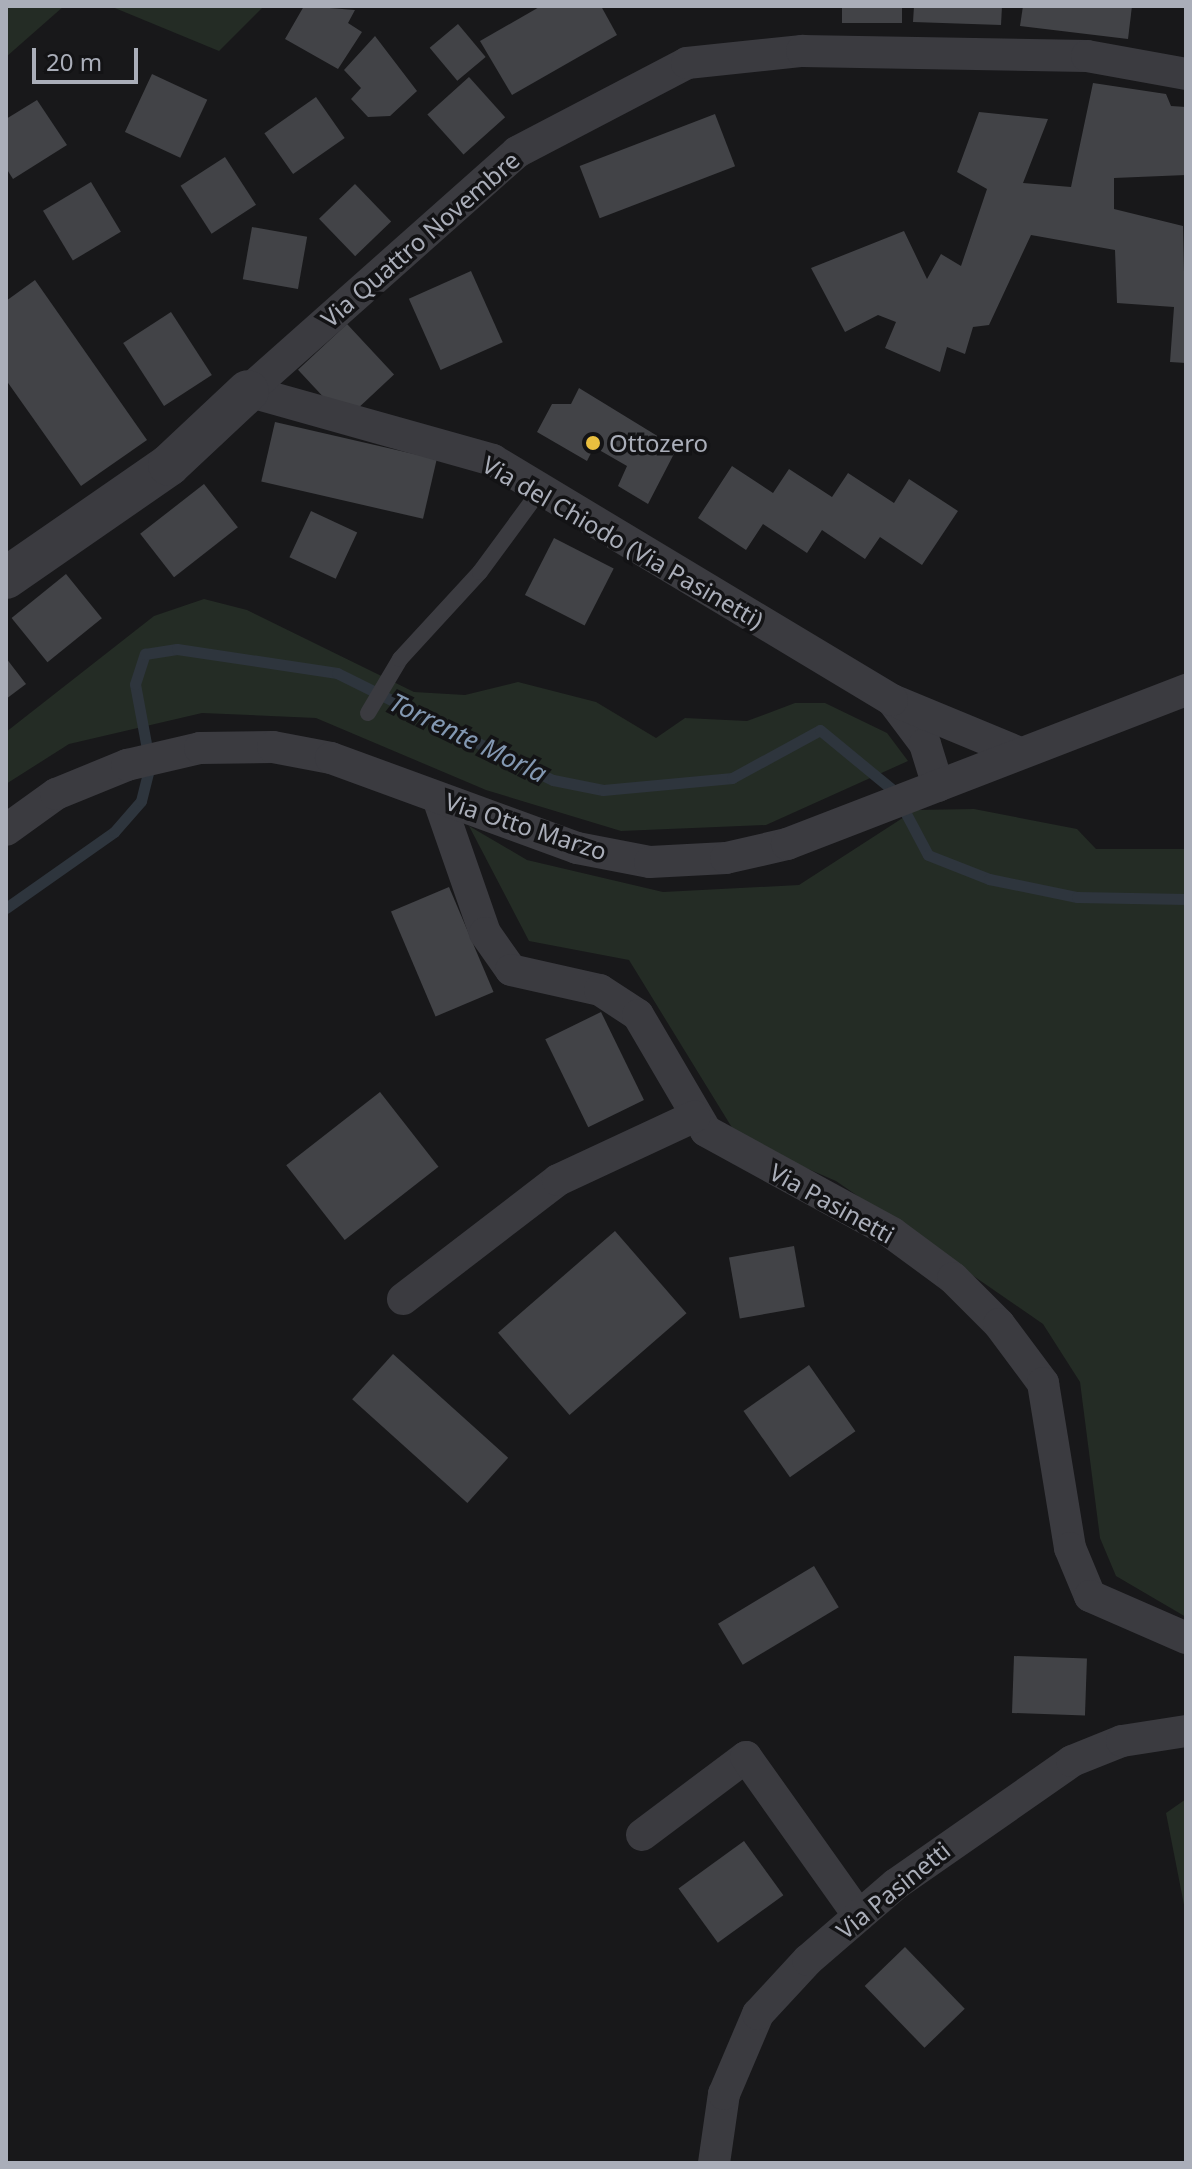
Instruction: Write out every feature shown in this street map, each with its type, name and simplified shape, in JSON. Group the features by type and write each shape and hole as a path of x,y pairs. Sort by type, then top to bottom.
{"street":[{"name":"Via Quattro Novembre","path":"6,578 169,465 517,152 687,63 802,51 1071,55 1186,74"},
{"name":"Via del Chiodo (Via Pasinetti)","path":"248,391 493,460 892,700"},
{"name":"Via Otto Marzo","path":"6,830 56,794 127,765 200,748 273,747 331,758 577,848 650,862 726,858 874,811 1186,690"},
{"path":"892,700 1020,753"},
{"path":"892,700 925,744 935,788"},
{"name":"Via Pasinetti","path":"438,798 485,933 511,970 600,990 638,1015 706,1131 892,1233 969,1291 1043,1383 1070,1548 1090,1596 1186,1638"},
{"path":"403,1299 558,1180 695,1116"},
{"name":"Via Pasinetti","path":"714,2163 724,2094 758,2014 859,1916 999,1806 1072,1761 1122,1741 1186,1731"},
{"path":"642,1835 746,1757 859,1916"}],"lane":[{"path":"368,713 400,659 480,572 541,489"}],"shaded area":[{"path":"6,6 64,6 6,57"},
{"path":"110,6 264,6 219,51"},
{"path":"204,599 247,610 414,692 465,695 518,682 596,702 656,738 685,718 747,721 795,703 825,703 887,733 908,761 766,825 621,831 486,790 316,718 202,713 69,744 6,784 6,732 154,616"},
{"path":"974,809 1077,829 1096,849 1186,849 1186,1617 1116,1576 1100,1538 1080,1382 1043,1324 836,1181 739,1139 629,960 529,941 469,826 527,860 663,892 799,885 915,810"},
{"path":"1186,1799 1186,1915 1166,1813"}],"building":[{"path":"304,6 355,10 348,23 362,32 338,69 285,39"},
{"path":"541,6 601,6 617,35 512,95 480,41"},
{"path":"842,6 902,6 902,23 842,23"},
{"path":"914,6 1002,6 1001,25 913,22"},
{"path":"1023,6 1132,6 1128,39 1020,26"},
{"path":"458,24 486,57 457,81 430,48"},
{"path":"375,36 417,91 390,116 368,117 351,99 361,88 344,70"},
{"path":"152,74 207,100 180,158 125,132"},
{"path":"469,77 505,117 464,155 427,114"},
{"path":"1093,83 1166,94 1171,106 1186,107 1186,175 1114,178 1114,209 1183,226 1186,363 1170,362 1174,307 1117,303 1115,250 1031,235 989,325 973,327 965,354 947,347 940,372 885,348 896,322 878,315 845,332 811,268 904,231 927,279 941,254 961,266 987,189 957,172 979,112 1048,119 1023,183 1071,187"},
{"path":"316,97 345,138 293,174 264,133"},
{"path":"37,100 67,145 13,179 6,168 6,119"},
{"path":"715,114 735,166 600,218 580,166"},
{"path":"225,157 256,205 212,234 181,186"},
{"path":"91,182 121,232 73,261 43,211"},
{"path":"355,184 391,221 355,256 319,219"},
{"path":"252,227 307,237 298,289 243,279"},
{"path":"471,271 503,342 441,370 409,299"},
{"path":"35,280 147,440 81,486 6,380 6,301"},
{"path":"171,312 212,375 164,406 123,343"},
{"path":"347,324 394,374 345,420 298,370"},
{"path":"579,388 677,448 648,504 618,486 627,466 594,447 587,461 537,432 552,404 571,404"},
{"path":"275,422 437,459 423,519 261,481"},
{"path":"732,466 773,493 789,469 832,497 848,473 894,503 909,479 958,511 922,565 880,537 865,559 822,530 807,553 763,524 746,550 698,518"},
{"path":"204,484 238,527 174,577 140,534"},
{"path":"311,511 357,533 336,579 289,557"},
{"path":"554,538 614,568 585,625 525,595"},
{"path":"66,574 102,618 47,662 12,618"},
{"path":"6,658 26,684 6,699"},
{"path":"449,887 494,992 436,1017 391,912"},
{"path":"601,1012 644,1100 588,1127 545,1039"},
{"path":"380,1092 438,1167 345,1240 286,1165"},
{"path":"615,1231 687,1313 570,1415 498,1333"},
{"path":"794,1246 805,1307 740,1319 729,1257"},
{"path":"393,1354 508,1458 467,1503 352,1399"},
{"path":"809,1365 855,1431 790,1477 743,1411"},
{"path":"814,1566 839,1607 743,1665 718,1624"},
{"path":"1014,1656 1087,1659 1085,1716 1012,1713"},
{"path":"744,1841 783,1895 718,1943 678,1889"},
{"path":"905,1947 965,2009 924,2048 865,1986"}],"waterway":[{"name":"Torrente Morla","path":"6,908 114,832 141,801 150,765 135,684 145,654 177,649 337,673 553,780 603,790 732,778 820,730 894,791 928,855 989,879 1077,897 1186,899"}],"place":[{"name":"Ottozero","path":"593,443"}]}
